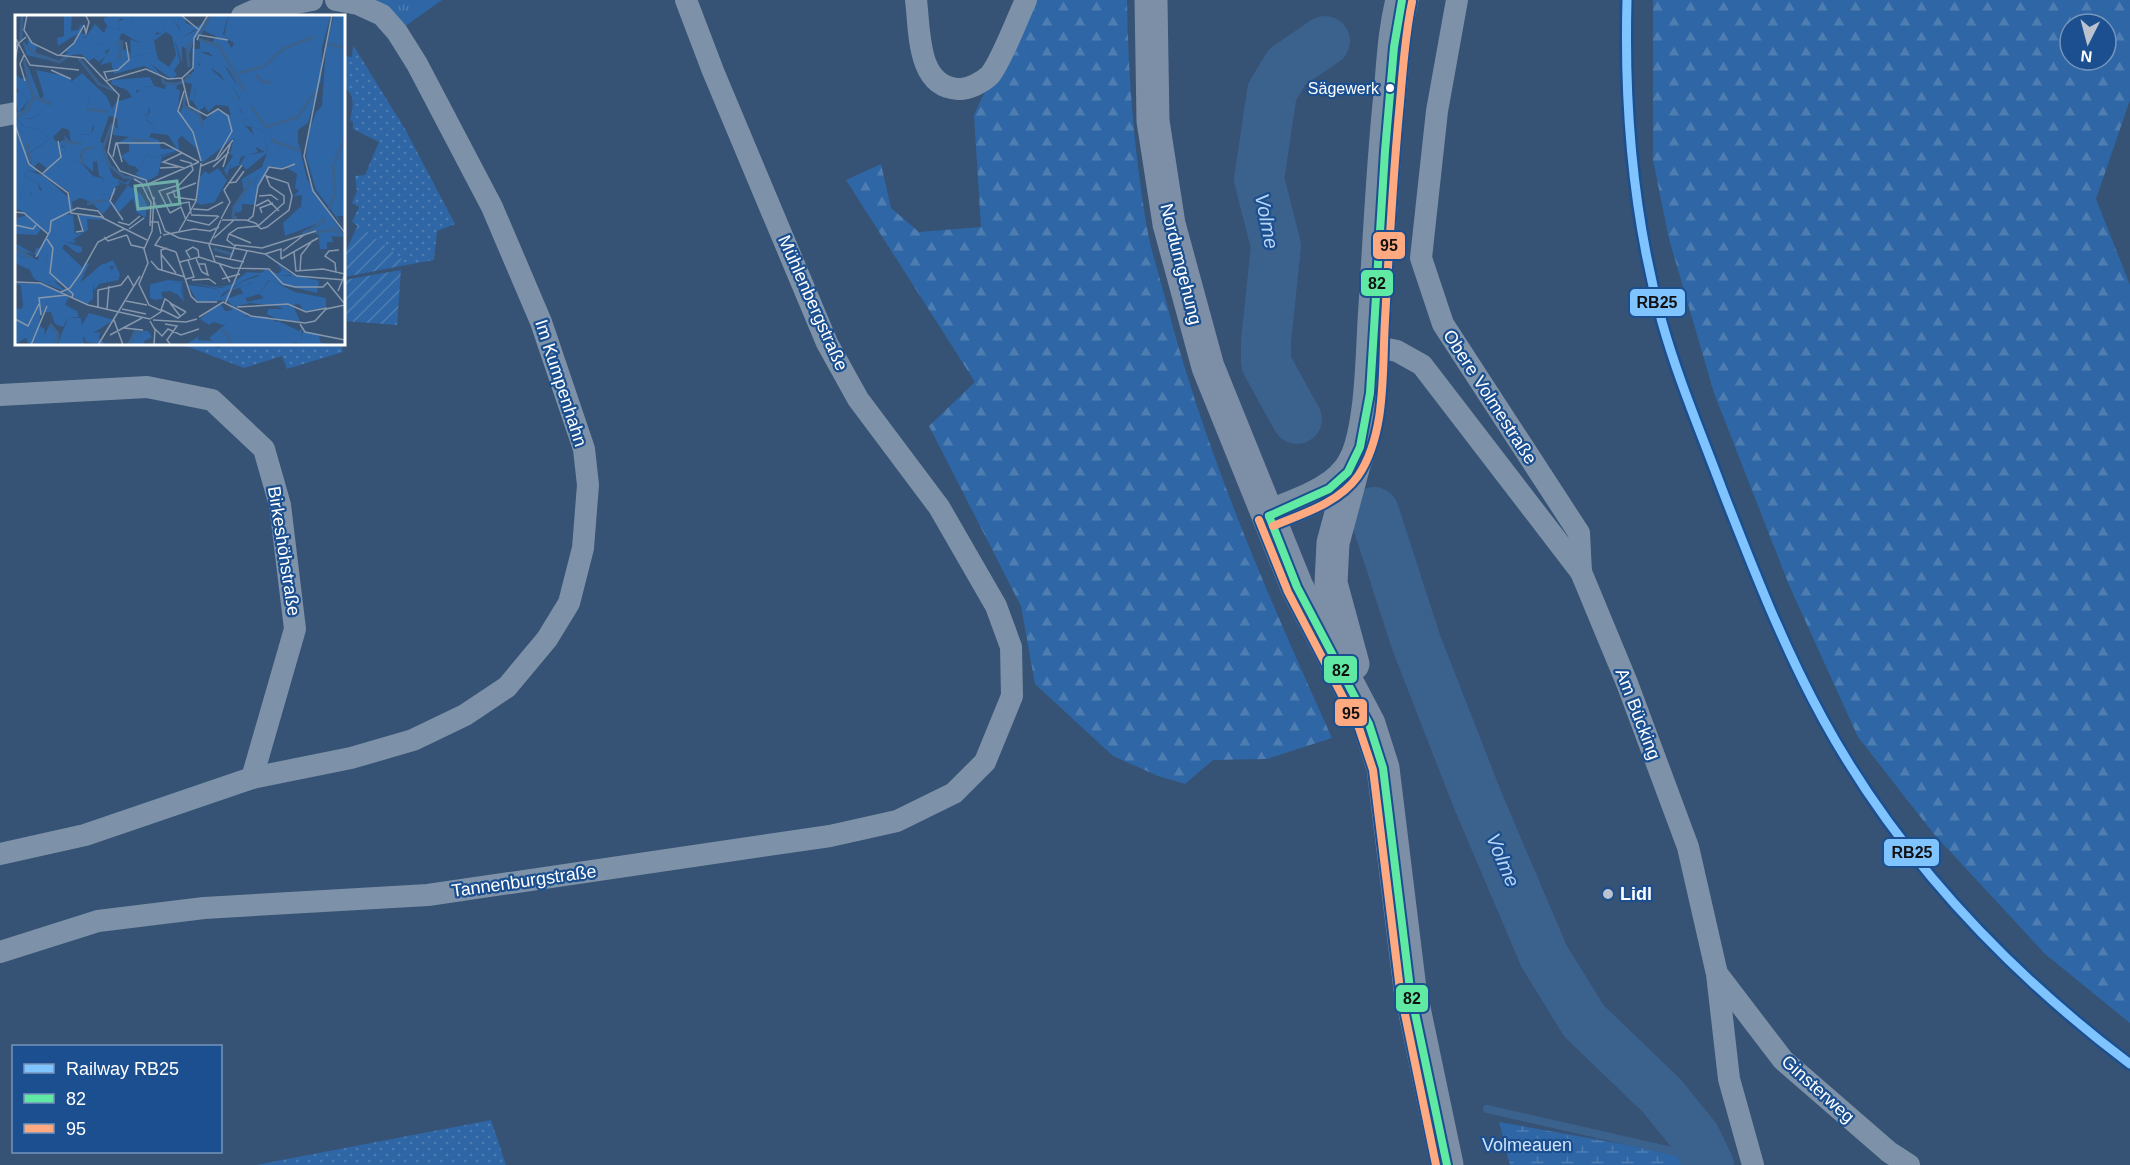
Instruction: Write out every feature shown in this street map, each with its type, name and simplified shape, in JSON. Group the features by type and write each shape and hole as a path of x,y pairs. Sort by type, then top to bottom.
{"main road":[{"name":"Nordumgehung","path":"1151,0 1153,121 1169,224 1208,367 1297,587 1370,724"},
{"path":"1402,0 1394,33 1385,133 1373,346 1365,427 1333,543 1331,583 1383,768 1410,989 1447,1165"},
{"path":"1269,516 1322,493 1336,483 1355,461"}],"street":[{"path":"244,15 253,11 312,0"},
{"name":"Im Kumpenhahn","path":"252,778 351,758 413,740 465,715 507,687 547,639 569,603 583,548 588,485 584,449 541,322 492,207 417,64 397,32 382,15 358,4 336,0"},
{"name":"Mühlenbergstraße","path":"686,0 713,71 827,343 858,399 939,507 996,606 1011,647 1012,696 1004,720"},
{"path":"916,0 925,63 930,76 944,89 965,90 990,75 1026,0"},
{"name":"Obere Volmestraße","path":"1457,0 1437,111 1421,258 1443,324 1579,533 1581,572"},
{"path":"0,116 15,112"},
{"name":"Am Bücking","path":"1373,346 1397,351 1422,365 1581,572 1627,683 1688,847 1717,974 1729,1079 1753,1165"},
{"name":"Birkeshöhstraße","path":"0,395 147,387 212,400 264,449 280,505 295,629 252,778"},
{"name":"Tannenburgstraße","path":"0,952 98,921 204,908 428,895 830,836 897,821 954,793 985,762 1004,720"},
{"path":"0,854 85,835 252,778"},
{"name":"Ginsterweg","path":"1717,974 1783,1060 1889,1152 1909,1165"}],"green space":[{"path":"336,0 442,0 397,32"},
{"path":"1028,0 1127,0 1130,84 1135,139 1146,222 1155,262 1199,413 1219,469 1262,577 1332,738 1267,759 1213,760 1185,784 1158,776 1113,756 1035,684 1021,606 929,426 975,382 846,180 881,164 891,208 919,232 981,227 974,115"},
{"path":"1653,0 2130,0 2130,100 2096,199 2130,285 2130,1023 2045,954 1933,833 1858,737 1789,585 1714,393 1669,239 1653,160"},
{"path":"353,45 405,129 455,224 437,231 434,260 401,266 401,258 352,222 359,207 352,203 357,191 355,176 365,175 379,142 353,129 353,122 350,120 353,102 345,88 345,56 352,57"},
{"path":"358,225 401,258 401,266 345,277 345,253"},
{"path":"401,270 397,325 345,321 345,280"},
{"path":"170,345 211,345 219,348 220,345 341,345 343,352 287,369 282,356 244,368 189,347"},
{"path":"491,1120 506,1165 256,1165 261,1164"},
{"name":"Volmeauen","path":"1499,1122 1707,1159 1708,1165 1510,1165"}],"waterway":[{"name":"Volme","path":"1297,419 1266,363 1266,341 1276,246 1259,179 1272,92 1287,67 1325,41"},
{"name":"Volme","path":"1374,512 1416,642 1478,801 1544,956 1584,1021 1662,1096 1696,1138 1709,1165"},
{"path":"1487,1109 1707,1159"}],"rail line":[{"name":"RB25","path":"1627,0 1629,122 1637,202 1652,282 1682,385 1781,634 1808,691 1853,769 1920,864 1998,950 2040,990 2130,1064"}],"transit line":[{"name":"82","path":"1269,516 1329,489 1348,472 1360,447 1370,393 1385,151 1394,47 1402,0"},
{"name":"95","path":"1273,526 1319,507 1341,494 1358,476 1374,440 1383,380 1395,156 1404,52 1412,2"},
{"name":"82","path":"1269,516 1297,587 1369,724 1383,768 1410,989 1447,1165"},
{"name":"95","path":"1259,520 1288,592 1359,728 1373,770 1400,990 1436,1165"}],"place":[{"name":"Sägewerk","path":"1390,88"},
{"name":"Lidl","path":"1608,894"}]}
